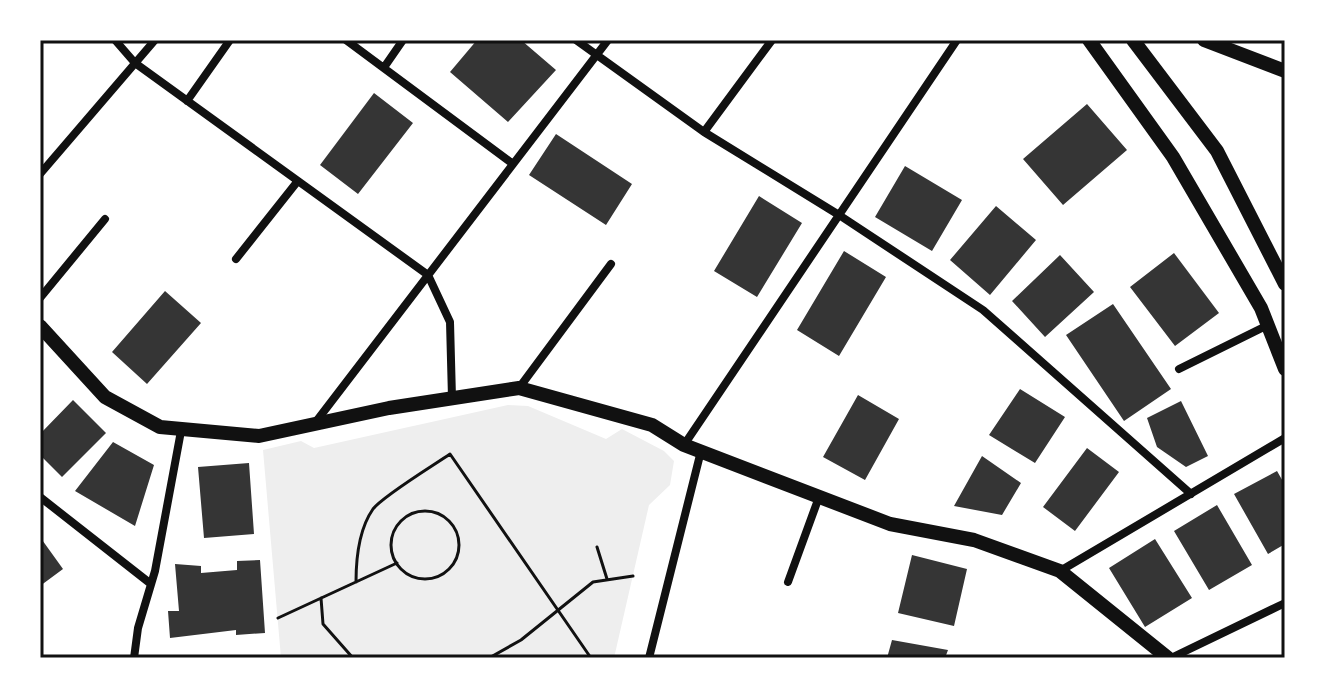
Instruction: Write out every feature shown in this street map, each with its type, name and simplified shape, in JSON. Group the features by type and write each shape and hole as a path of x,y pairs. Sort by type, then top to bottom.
{"street":[{"path":"115,40 135,63 428,275 450,322 452,398"},
{"path":"40,174 155,40"},
{"path":"187,101 230,40"},
{"path":"346,40 513,164"},
{"path":"385,66 403,40"},
{"path":"576,40 704,132 839,215 983,310 1191,494"},
{"path":"314,424 608,40"},
{"path":"704,132 772,40"},
{"path":"684,445 957,40"},
{"path":"1089,40 1173,157 1242,274 1268,325 1285,369"},
{"path":"1133,40 1217,151 1285,284"},
{"path":"1204,40 1285,71"},
{"path":"236,259 297,182"},
{"path":"40,298 105,219"},
{"path":"519,388 611,264"},
{"path":"1179,369 1268,325"},
{"path":"40,326 105,397 160,427 181,431 259,436 389,408 519,388 652,425 684,445 890,524 974,540 1060,571 1169,658 1285,603"},
{"path":"134,658 181,431"},
{"path":"1060,571 1285,438"},
{"path":"649,658 701,451"},
{"path":"40,497 151,584"},
{"path":"788,582 819,497"}],"path":[{"path":"356,582 360,545 374,508 450,454 591,658"},
{"path":"428,512 438,514 454,528 459,550 455,561 438,577 415,578 404,572 397,563 391,543 399,524 407,517 428,512"},
{"path":"597,547 607,579"},
{"path":"278,618 397,563"},
{"path":"489,658 521,640 593,582 633,576"},
{"path":"321,598 323,624 353,658"}],"shaded area":[{"path":"508,405 528,406 606,439 622,429 664,451 674,461 670,485 649,505 614,658 281,658 263,450 301,441 314,448"}],"building":[{"path":"477,40 521,40 556,70 508,122 450,72"},
{"path":"374,93 413,123 358,194 320,165"},
{"path":"1087,104 1127,150 1063,205 1023,159"},
{"path":"556,134 632,184 606,225 529,175"},
{"path":"905,166 962,200 932,251 875,217"},
{"path":"759,196 802,223 757,297 714,271"},
{"path":"996,206 1036,240 990,295 950,260"},
{"path":"844,251 886,277 839,356 797,330"},
{"path":"1174,253 1219,313 1175,346 1130,287"},
{"path":"1060,255 1094,292 1045,337 1012,301"},
{"path":"165,291 201,323 147,384 112,352"},
{"path":"1113,304 1171,389 1124,421 1066,335"},
{"path":"1020,389 1065,417 1035,463 989,435"},
{"path":"858,395 899,419 865,480 823,457"},
{"path":"73,400 106,433 62,477 40,455 40,434"},
{"path":"1181,401 1208,456 1186,467 1157,447 1147,418"},
{"path":"113,442 154,465 135,526 75,491"},
{"path":"1087,448 1119,472 1075,531 1043,507"},
{"path":"982,456 1021,483 1002,515 954,506"},
{"path":"249,463 254,534 204,538 198,467"},
{"path":"1277,471 1285,485 1285,544 1268,554 1234,494"},
{"path":"1217,505 1252,565 1209,590 1174,531"},
{"path":"40,537 63,569 40,586"},
{"path":"1155,539 1192,598 1145,627 1109,568"},
{"path":"912,555 967,569 954,626 898,613"},
{"path":"260,560 265,633 236,635 236,630 170,638 168,611 179,611 175,564 201,566 201,573 237,570 237,561"},
{"path":"892,640 948,650 945,658 887,658"}]}
